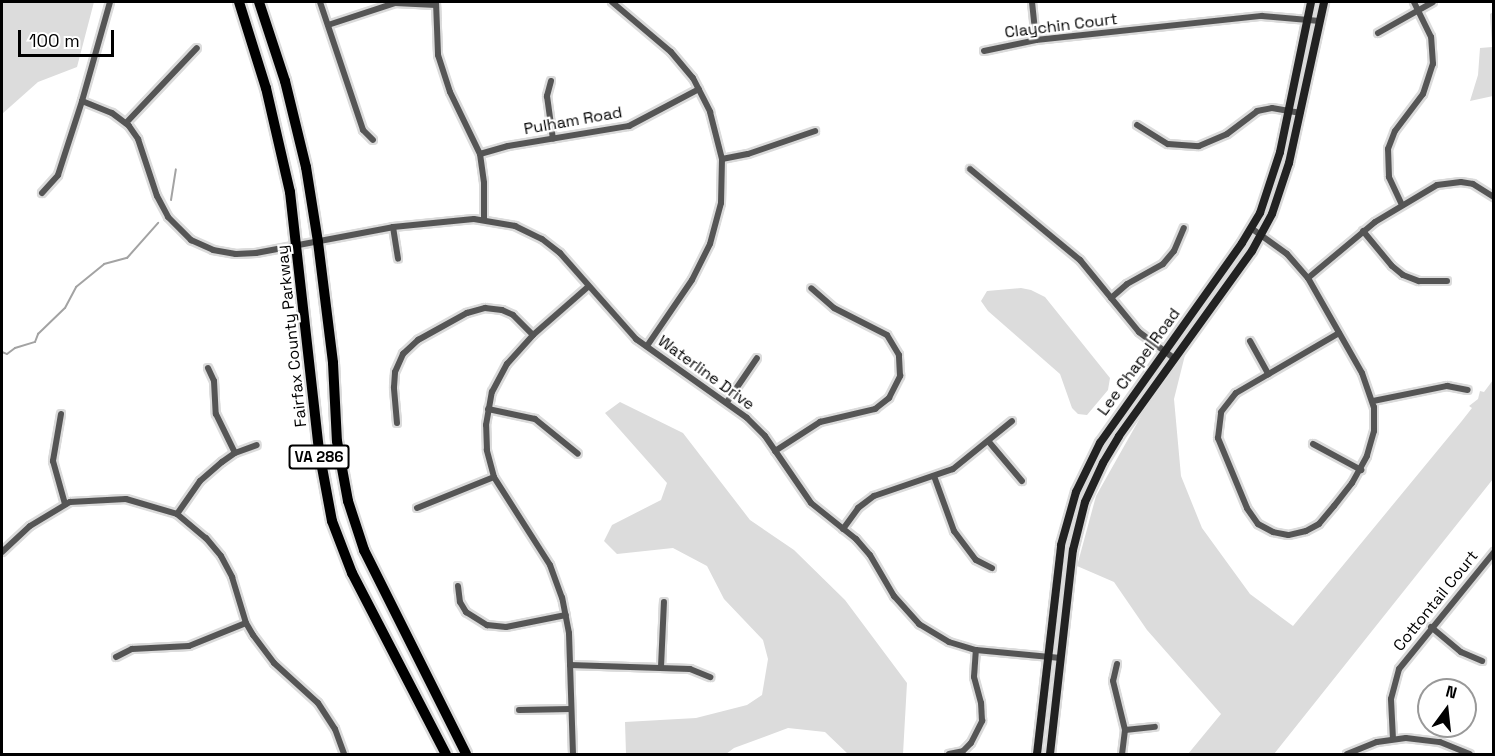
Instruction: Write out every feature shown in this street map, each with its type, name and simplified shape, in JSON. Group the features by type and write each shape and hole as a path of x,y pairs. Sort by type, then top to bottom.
{"highway":[{"name":"Fairfax County Parkway","path":"239,2 277,134 297,246 319,451 332,521 352,573 446,754"},
{"name":"VA 286","path":"259,2 285,81 306,167 318,242 333,363 338,441 348,501 364,550 466,754"}],"main road":[{"name":"Lee Chapel Road","path":"1036,754 1061,545 1076,492 1100,443 1251,228 1271,184 1289,111 1311,2"},
{"name":"Lee Chapel Road","path":"1050,754 1073,550 1090,488 1119,436 1261,236 1283,184 1301,113 1324,2"}],"street":[{"path":"42,193 58,175 110,2"},
{"path":"320,2 363,130 374,140"},
{"path":"612,2 671,52 699,89 716,130 722,159 721,203 710,244 692,280 647,346"},
{"path":"1032,2 1036,40"},
{"path":"1402,205 1391,183 1387,159 1395,131 1423,94 1432,70 1433,43 1414,2"},
{"path":"1378,33 1433,2"},
{"path":"328,25 395,3 436,3 436,39 442,69 480,154 484,183 484,218"},
{"name":"Claychin Court","path":"984,51 1036,40 1262,16 1320,21"},
{"path":"82,101 112,113 126,123 197,48"},
{"path":"551,81 547,96 553,139"},
{"name":"Pulham Road","path":"480,154 508,146 630,126 699,89"},
{"path":"1137,125 1168,144 1199,146 1227,134 1257,111 1272,108 1301,113"},
{"name":"Waterline Drive","path":"126,123 138,139 162,209 175,226 191,240 213,250 236,254 297,246 393,227 484,218 515,225 542,239 560,253 625,327 647,346 728,402 753,423 811,503 870,555 894,596 913,619 940,638 976,650 1061,658"},
{"path":"722,159 748,154 815,131"},
{"path":"970,169 1080,260 1139,332 1175,359"},
{"path":"1308,278 1363,231 1432,187 1453,181 1473,184 1494,197"},
{"path":"393,227 399,259"},
{"path":"1111,298 1126,284 1163,264 1174,251 1184,228"},
{"path":"1251,228 1287,254 1308,278 1339,333 1362,374 1372,401 1372,440 1361,470 1319,524 1306,531 1279,534 1267,530 1255,521 1247,508 1225,456 1217,429 1221,412 1231,397 1339,333"},
{"path":"1363,231 1392,266 1403,275 1419,281 1447,281"},
{"path":"573,754 570,665 566,615 561,593 550,566 494,477 486,438 488,409 502,371 533,335 589,286"},
{"path":"775,451 820,422 875,409 889,398 900,376 899,355 886,336 834,308 811,288"},
{"path":"398,423 394,387 395,372 404,354 418,340 467,313 485,308 502,310 513,315 533,335"},
{"path":"1250,342 1268,374"},
{"path":"728,402 757,358"},
{"path":"208,368 214,381 216,414 235,453"},
{"path":"1372,401 1448,386 1468,390"},
{"path":"488,409 535,419 578,454"},
{"path":"62,414 53,461 65,504"},
{"path":"843,529 858,508 874,496 959,466 1012,421"},
{"path":"989,442 1022,481"},
{"path":"1313,444 1361,470"},
{"path":"177,514 200,481 235,453 257,445"},
{"path":"934,476 954,531 976,560 992,568"},
{"path":"417,508 494,477"},
{"path":"2,552 30,526 65,504 99,499 126,499 177,514 206,538 221,556 236,587 246,623 274,663 323,710 335,729 344,754"},
{"name":"Cottontail Court","path":"1393,739 1390,707 1395,680 1404,660 1494,552"},
{"path":"458,586 460,602 466,612 487,625 506,627 566,615"},
{"path":"661,668 664,602"},
{"path":"116,657 132,649 189,646 246,623"},
{"path":"1431,627 1461,652 1482,661"},
{"path":"950,754 963,751 971,743 982,721 981,703 974,677 976,650"},
{"path":"1117,664 1113,681 1125,730 1122,754"},
{"path":"570,665 695,670 710,677"},
{"path":"519,710 571,709"},
{"path":"1125,730 1155,727"},
{"path":"1347,754 1393,739 1431,740 1470,754"}],"shaded area":[{"path":"2,2 94,2 77,67 38,82 2,114"},
{"path":"1493,12 1493,96 1470,101 1478,75 1480,48 1492,47 1490,14"},
{"path":"1021,288 1045,297 1110,378 1108,390 1087,415 1078,414 1072,408 1060,374 988,311 981,301 987,291"},
{"path":"1188,343 1174,399 1181,476 1202,528 1250,594 1293,626 1461,422 1472,408 1469,406 1478,399 1480,391 1484,392 1493,380 1493,479 1274,754 1188,754 1221,714 1147,630 1114,582 1077,566 1096,496 1140,418"},
{"path":"620,402 683,433 750,520 794,550 845,600 907,683 903,754 848,754 825,732 788,728 734,748 726,754 626,754 625,722 696,718 747,705 762,695 768,659 763,640 724,599 707,566 673,548 617,554 604,541 612,525 661,500 667,483 605,413"}],"waterway":[{"path":"171,200 176,169"},
{"path":"2,352 7,354 15,348 35,342 38,334 65,308 76,287 104,264 127,258 158,223"}]}
